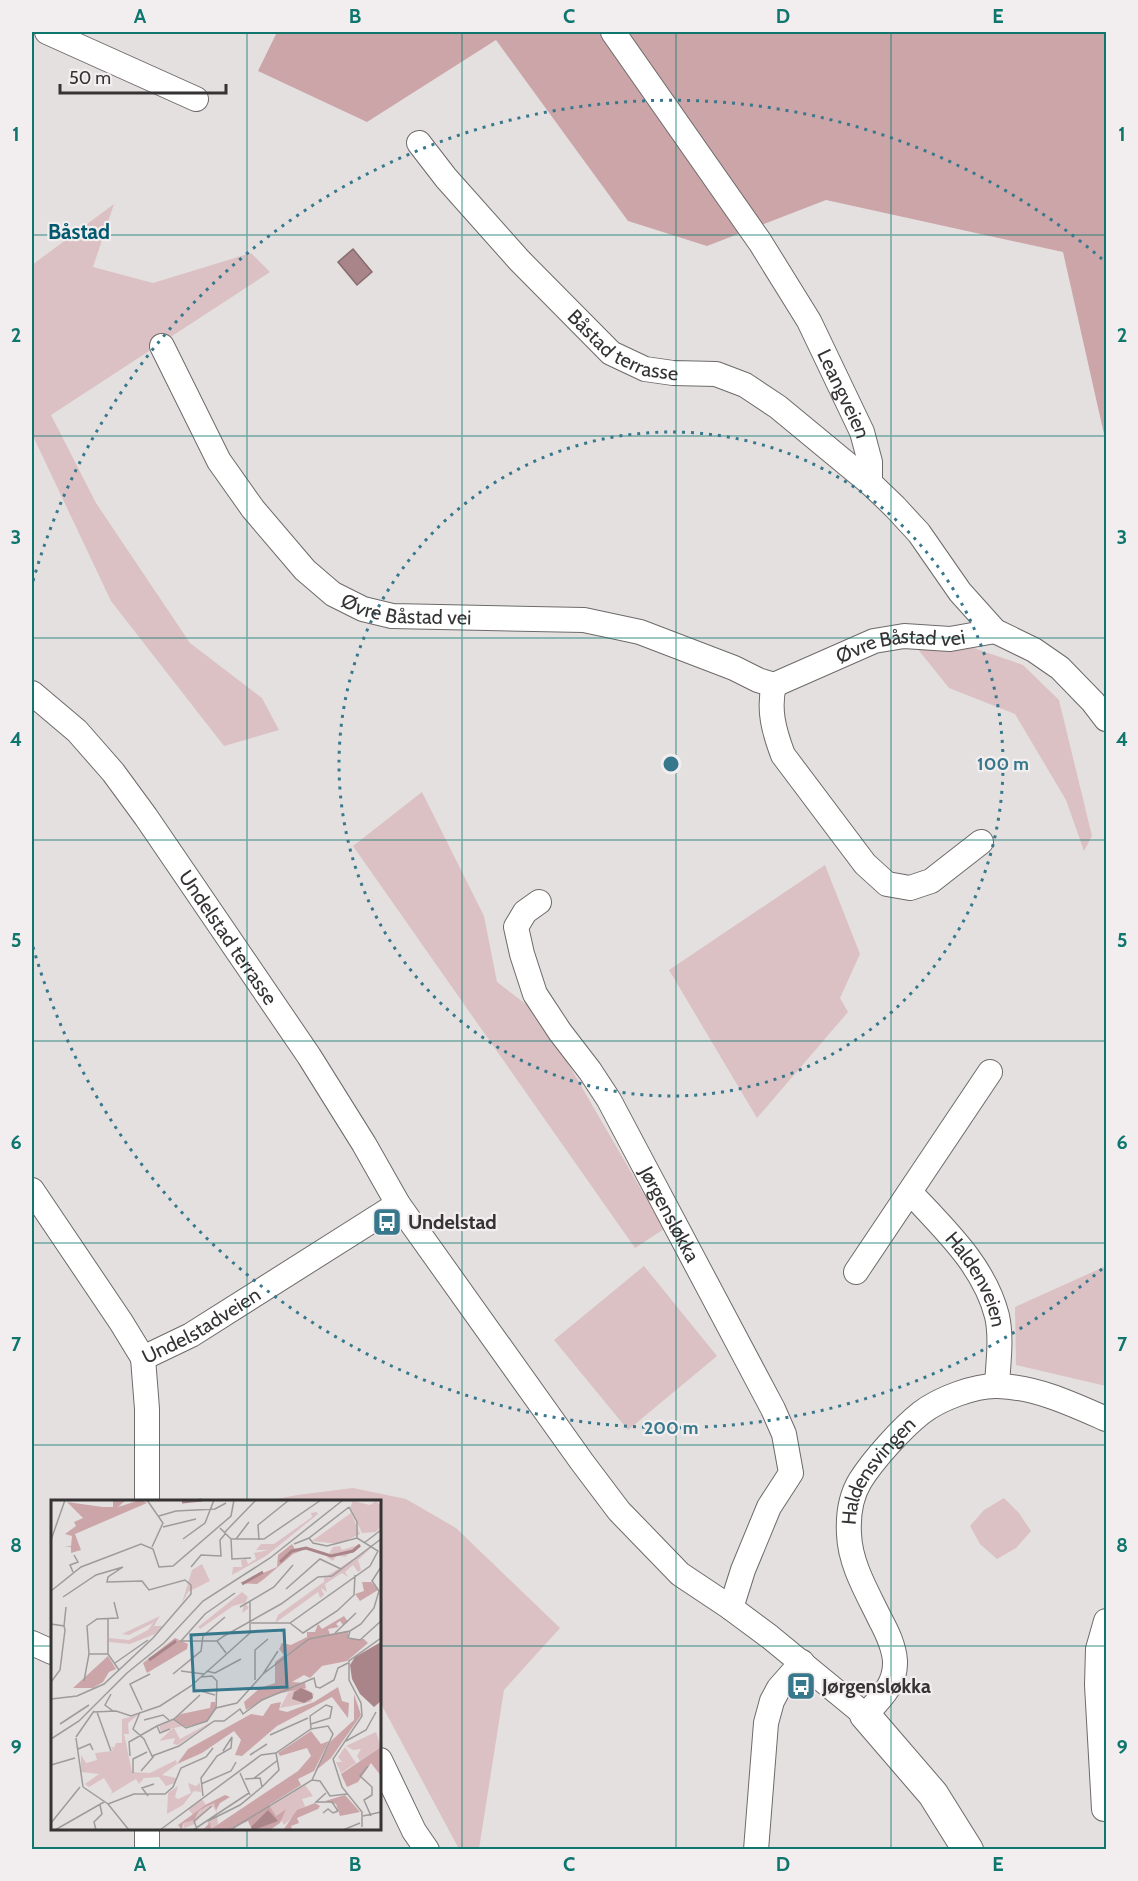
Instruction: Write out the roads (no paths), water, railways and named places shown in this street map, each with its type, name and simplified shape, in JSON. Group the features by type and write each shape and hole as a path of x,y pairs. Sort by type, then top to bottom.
{"street":[{"path":"47,32 196,99"},
{"name":"Leangveien","path":"612,32 760,242 809,321 862,432 870,462 870,483"},
{"name":"Båstad terrasse","path":"419,143 446,178 519,260 611,353 645,369 673,373 716,374 745,386 778,407 870,483"},
{"name":"Øvre Båstad vei","path":"162,346 219,461 253,509 305,570 333,594 363,609 392,616 584,620 640,632 774,685 874,641 904,636 950,639 995,631"},
{"path":"870,483 919,533 960,592 995,631 1034,650 1060,669 1107,719"},
{"path":"774,685 771,713 775,734 783,755 865,864 887,884 910,888 931,881 981,842"},
{"name":"Undelstad terrasse","path":"32,693 77,731 113,772 146,817 309,1056 398,1203"},
{"name":"Jørgensløkka","path":"539,902 525,912 516,927 535,994 609,1100 773,1409 784,1434 790,1473 769,1507 742,1570 731,1608"},
{"path":"856,1272 990,1072"},
{"name":"Undelstadveien","path":"32,1190 143,1358 191,1335 398,1203"},
{"name":"Haldenveien","path":"910,1192 973,1263 983,1281 997,1316 1000,1344 997,1386"},
{"path":"398,1203 619,1511 680,1574 731,1608 802,1662 864,1714 933,1794 968,1850"},
{"path":"143,1358 147,1409 147,1500"},
{"name":"Haldensvingen","path":"864,1714 882,1698 894,1679 895,1660 890,1639 858,1575 851,1555 849,1516 860,1481 885,1449 922,1412 947,1398 971,1390 997,1386 1040,1392 1107,1419"},
{"path":"1104,1809 1097,1685 1098,1649 1107,1621"},
{"path":"32,1643 51,1652"},
{"path":"756,1850 766,1723 772,1701 779,1688 802,1662"},
{"path":"381,1762 414,1831 427,1850"},
{"path":"147,1830 147,1850"}],"place":[{"name":"Undelstad","path":"387,1222"},
{"name":"Jørgensløkka","path":"801,1686"}],"district":[{"name":"Båstad","path":"79,232"}]}
